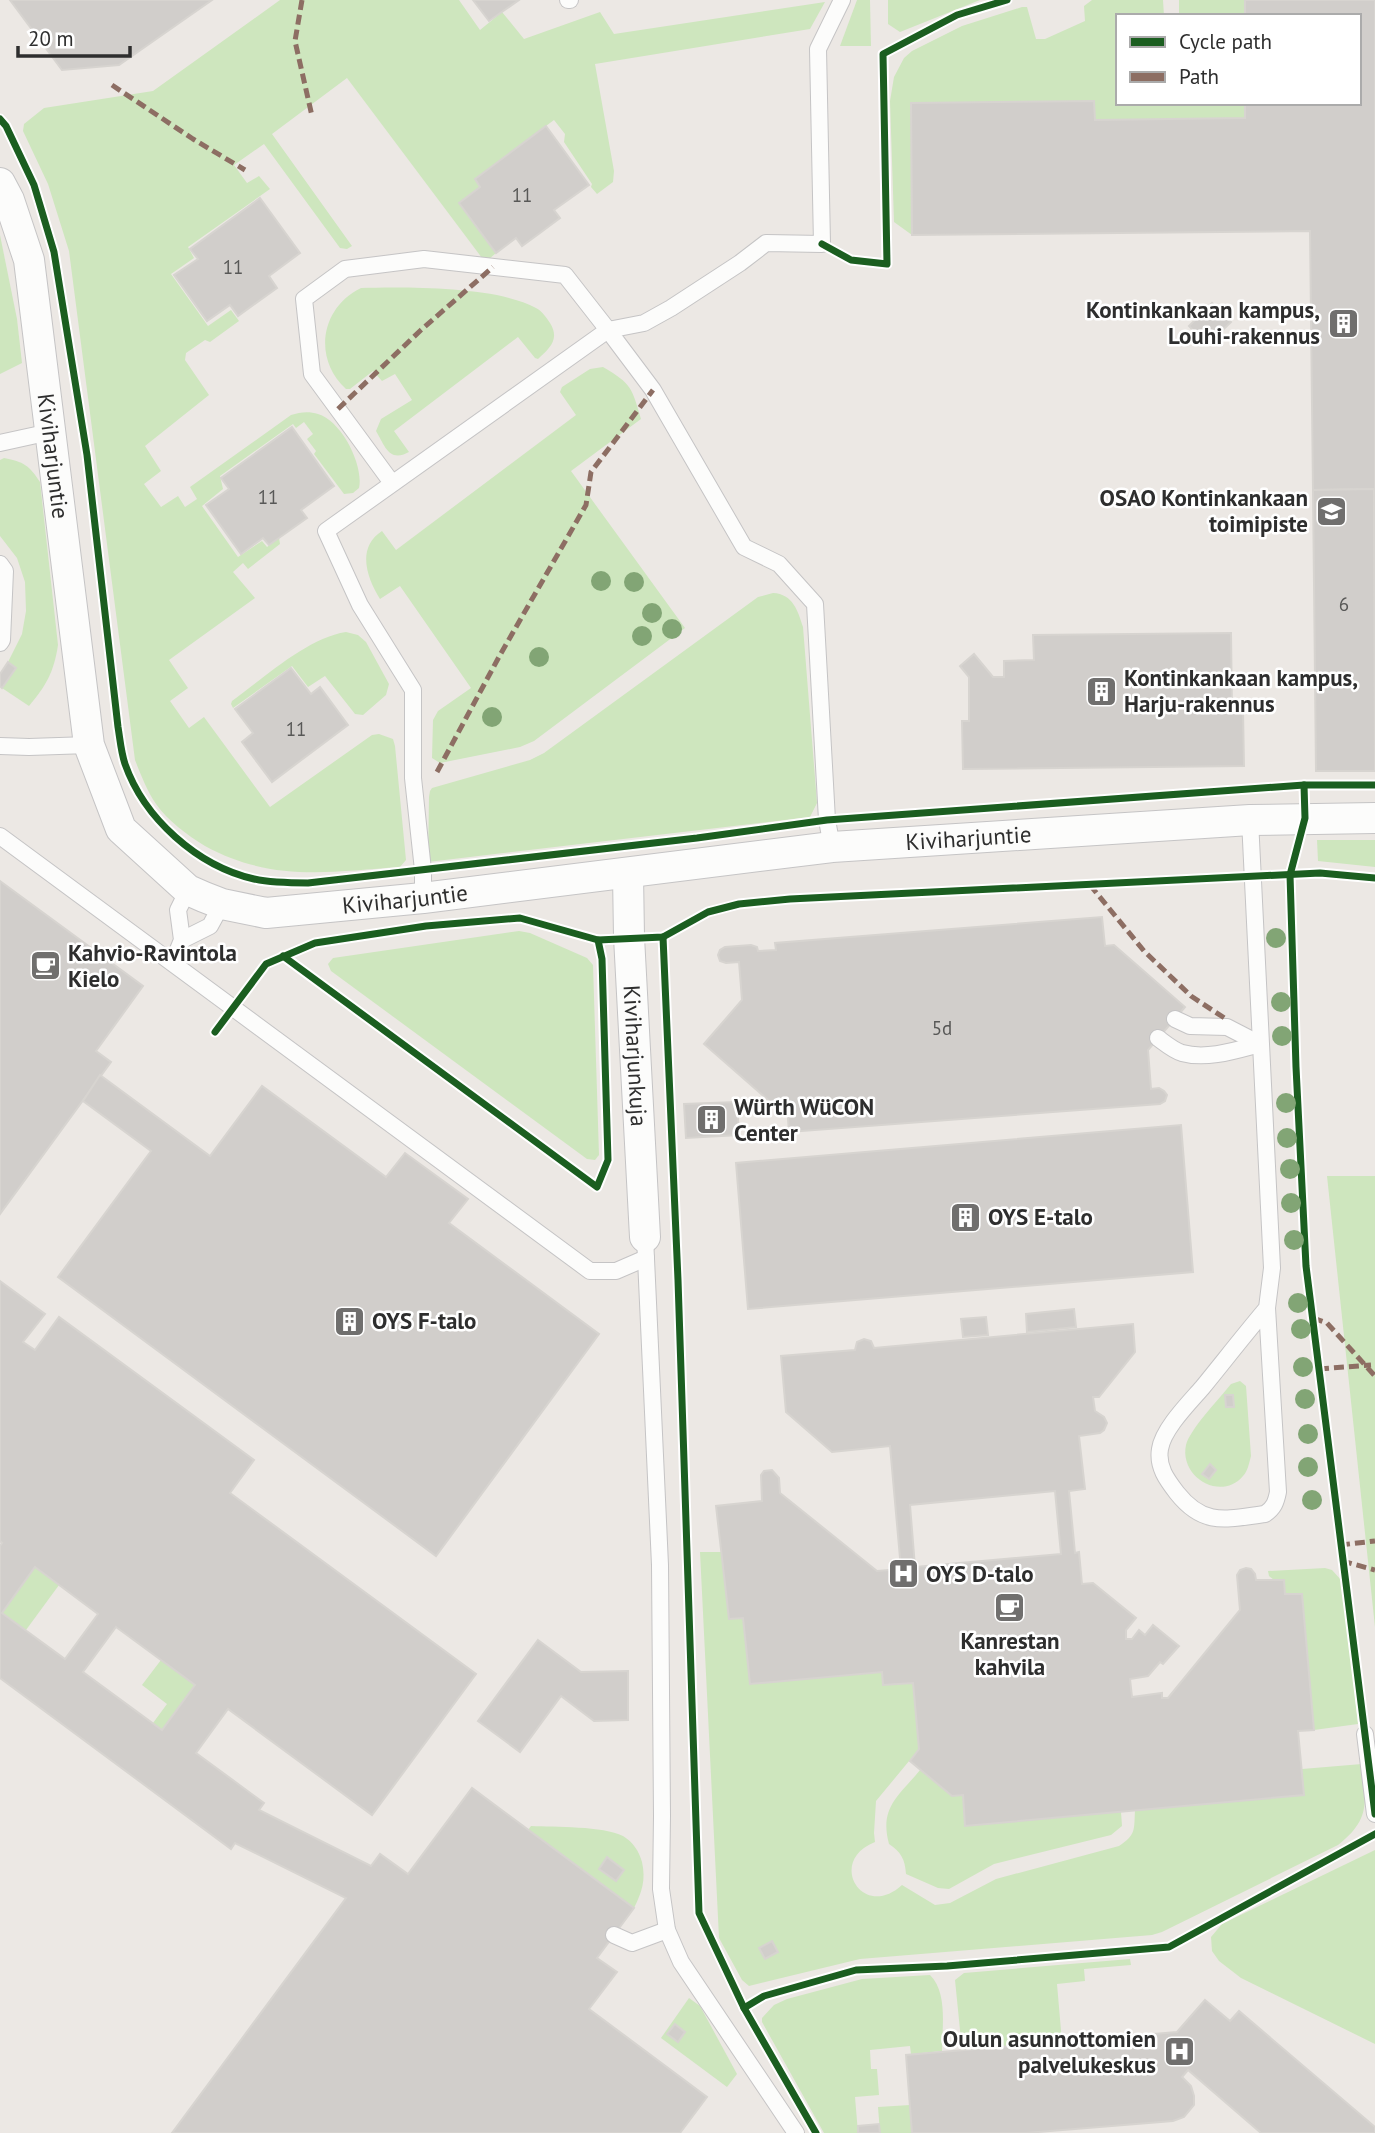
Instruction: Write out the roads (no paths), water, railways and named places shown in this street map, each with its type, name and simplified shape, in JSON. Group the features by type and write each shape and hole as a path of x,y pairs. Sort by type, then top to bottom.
{"street":[{"name":"Kiviharjuntie","path":"0,183 9,200 29,260 89,746 121,829 188,890 222,904 266,913 423,898 832,847 1250,820 1375,818"},
{"name":"Kiviharjunkuja","path":"628,874 628,937 646,1247"}],"lane":[{"path":"423,898 423,870 412,778 413,690 360,605 326,531 608,330 644,323 671,309 766,243 822,244 818,49 842,0"},
{"path":"392,483 312,374 304,299 345,269 424,259 565,275 653,390 744,547 779,564 815,604 827,820 832,847"},
{"path":"0,443 50,432"},
{"path":"0,564 5,571 0,643"},
{"path":"0,746 89,746"},
{"path":"1250,820 1272,1268 1267,1308 1277,1458 1277,1498 1271,1510 1265,1514 1216,1519 1192,1509 1168,1481 1160,1464 1161,1444 1175,1421 1267,1308"},
{"path":"0,836 590,1270 616,1271 646,1247"},
{"path":"173,962 182,940 178,911 188,890"},
{"path":"182,940 210,926 222,904"},
{"path":"1175,1019 1190,1026 1227,1027 1260,1044"},
{"path":"1158,1038 1183,1053 1197,1055 1228,1052 1260,1044"},
{"path":"646,1247 660,1565 661,1889 667,1930 681,1962 795,2130"},
{"path":"1365,1734 1375,1814"},
{"path":"614,1935 632,1943 667,1930"}],"place":[{"name":"Kontinkankaan kampus, Louhi-rakennus","path":"1343,323"},
{"name":"OSAO Kontinkankaan toimipiste","path":"1331,511"},
{"name":"Kontinkankaan kampus, Harju-rakennus","path":"1101,691"},
{"name":"Kahvio-Ravintola Kielo","path":"45,966"},
{"name":"Würth WüCON Center","path":"711,1120"},
{"name":"OYS E-talo","path":"965,1217"},
{"name":"OYS F-talo","path":"349,1321"},
{"name":"OYS D-talo","path":"903,1574"},
{"name":"Kanrestan kahvila","path":"1010,1607"},
{"name":"Oulun asunnottomien palvelukeskus","path":"1179,2052"}]}
